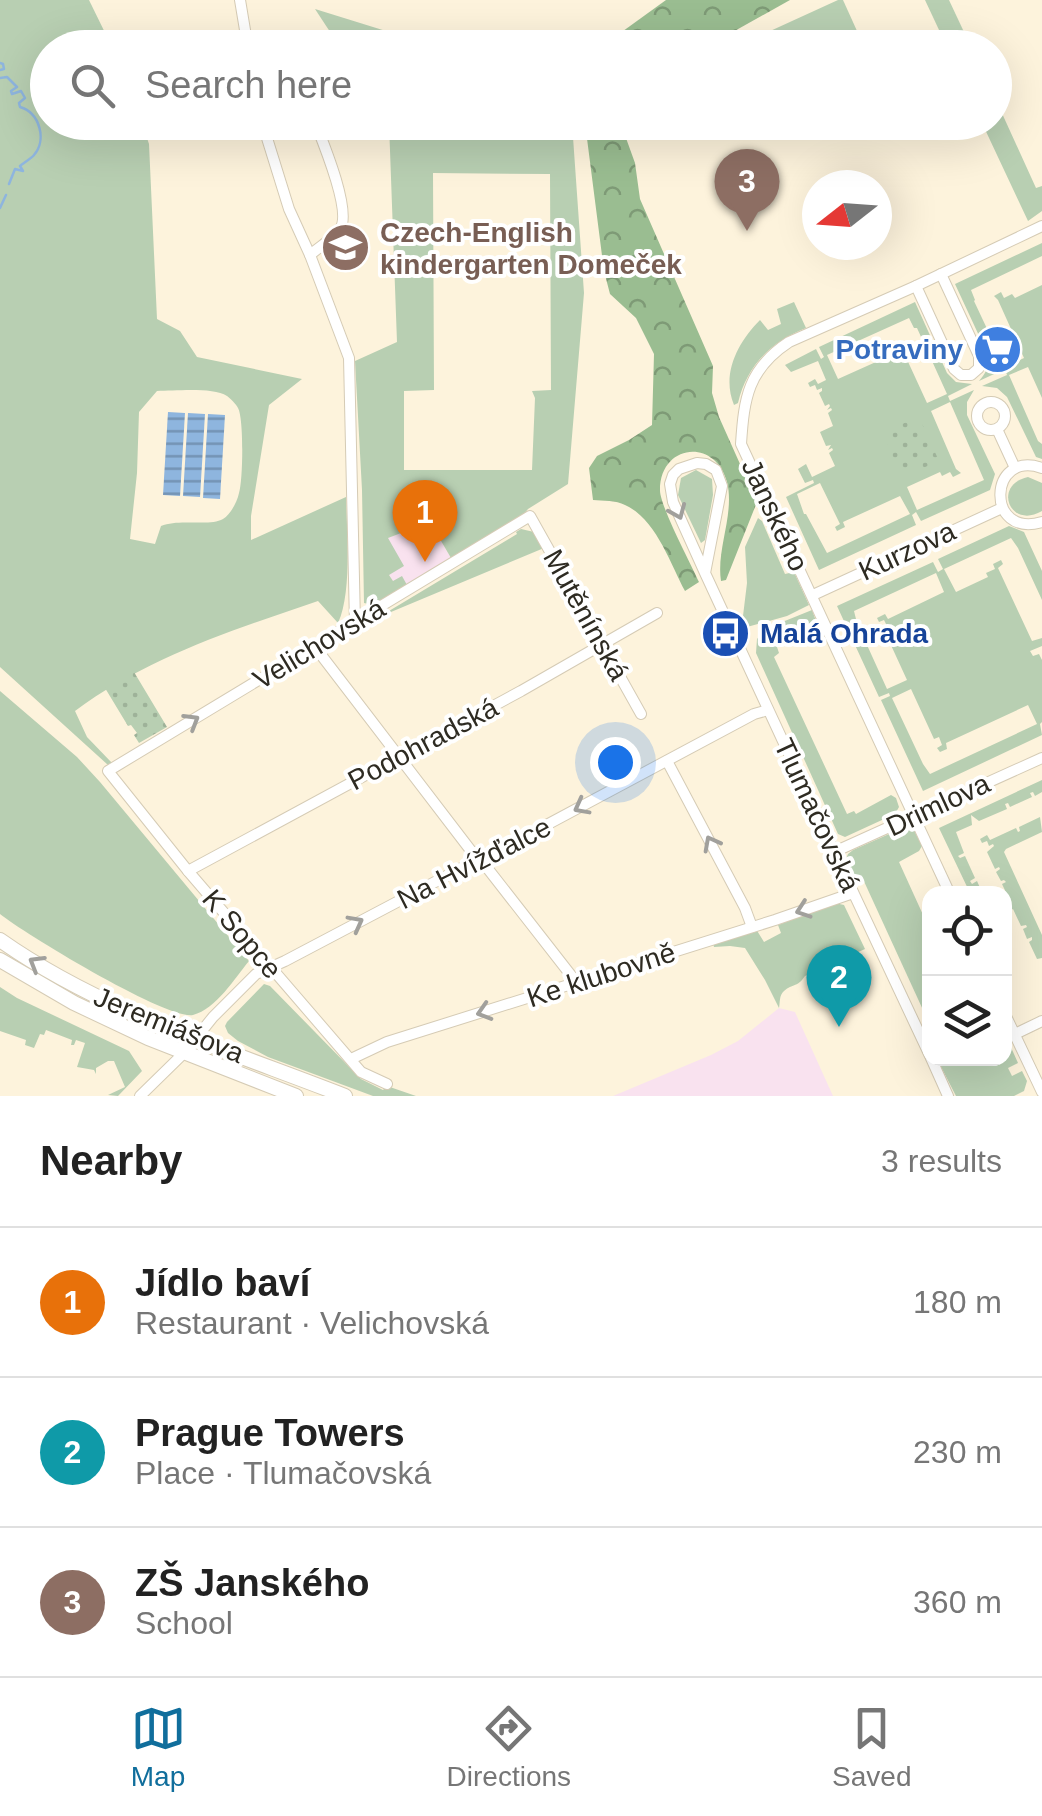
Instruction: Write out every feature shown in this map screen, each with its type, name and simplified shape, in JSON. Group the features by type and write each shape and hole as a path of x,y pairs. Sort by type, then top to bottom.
{"main road":[{"name":"Jeremiášova","path":"0,940 87,992 346,1096"},
{"name":"Jeremiášova","path":"0,960 74,1003 151,1039 296,1096"}],"street":[{"path":"240,0 245,30"},
{"path":"267,140 288,209 349,358 355,623"},
{"path":"310,255 343,224 344,213 322,140"},
{"name":"Janského","path":"946,886 742,444 747,392 771,353 789,342 1042,226"},
{"path":"916,286 954,369 971,375 979,368 978,356 941,274"},
{"path":"997,429 1015,468"},
{"name":"Tlumačovská","path":"706,574 722,486 716,470 697,463 679,468 673,475 670,493 706,574 768,710 922,1040"},
{"path":"1042,468 1015,468 1002,481 1000,499 1002,508 1014,521 1042,523"},
{"name":"Kurzova","path":"813,595 1002,508"},
{"name":"Velichovská","path":"108,771 530,516"},
{"name":"Mutěnínská","path":"530,516 641,714"},
{"name":"Podohradská","path":"188,871 657,613"},
{"path":"315,647 577,983"},
{"name":"Na Hvížďalce","path":"140,1096 256,974 768,710"},
{"name":"Drimlova","path":"834,852 1042,758"},
{"path":"667,761 752,927"},
{"name":"K Sopce","path":"108,771 188,871 361,1072 386,1084"},
{"name":"Ke klubovně","path":"351,1060 387,1042 853,892"},
{"path":"1015,1034 1042,1021"},
{"path":"1012,1028 1041,1094"},
{"name":"Tlumačovská","path":"934,1066 948,1096"}],"shaded area":[{"path":"430,522 451,558 407,585 393,581 389,575 387,538"},
{"path":"779,1008 795,1012 833,1096 613,1096 738,1041"}],"green space":[{"path":"0,0 89,0 104,30 30,30 30,140 148,140 157,319 180,331 197,357 302,379 269,405 251,516 251,540 346,497 348,562 338,623 318,601 223,634 162,660 103,692 75,711 87,737 112,763 108,765 0,667","holes":["194,390 227,396 238,408 242,450 237,500 226,517 217,521 161,526 155,544 130,539 139,412 157,391"]},
{"path":"666,0 790,0 736,30 625,30"},
{"path":"843,0 857,30 772,30"},
{"path":"925,0 949,0 963,30 939,30"},
{"path":"315,9 383,30 329,30"},
{"path":"1012,135 1036,188 1042,186 1042,211 1028,221 990,140 1012,140"},
{"path":"390,140 573,140 584,293 568,484 451,558 430,522 388,538 404,566 389,575 393,581 402,576 407,585 373,605 364,603 355,361 397,342","holes":["433,173 550,174 551,390 532,391 532,470 404,470 404,391 434,390"]},
{"path":"587,140 627,140 635,163 640,199 713,366 712,393 719,417 757,502 726,580 721,581 720,569 729,494 720,467 711,458 688,452 677,456 662,476 662,499 699,582 685,591 645,520 621,503 593,500 589,468 597,456 652,425 654,354 636,318 610,294"},
{"path":"1042,243 1042,256 971,290 1005,367 1024,358 994,296 1001,292 1004,298 1012,294 1015,298 1042,285 1042,398 1028,367 1009,375 1042,444 1042,459 1036,457 1007,397 997,388 982,386 1007,375 1005,369 979,381 987,369 988,355 955,284"},
{"path":"794,302 806,328 762,356 734,405 729,382 739,348 760,320 768,330 781,324 777,309"},
{"path":"915,302 947,373 956,382 972,384 948,396 950,401 974,390 967,402 967,415 995,474 990,490 921,521 916,512 912,515 916,525 819,570 786,497 814,483 805,483 798,469 806,464 812,477 835,466 829,453 833,450 828,450 831,445 826,446 820,432 833,426 828,413 832,410 827,410 830,406 825,406 819,393 822,388 817,390 808,383 826,380 818,361 791,372 785,365 816,349 821,359 824,357 819,347","holes":["909,318 947,394 927,403 904,353 900,354 899,340 892,343 894,348 886,352 887,357 838,379 827,355","950,402 984,480 917,510 907,487 940,472 942,476 950,472 953,477 961,473 931,411","820,483 840,524 835,527 837,531 845,527 843,522 900,496 910,514 827,553 797,494"]},
{"path":"919,417 939,461 902,477 888,440 896,428"},
{"path":"696,470 712,479 713,495 705,540 701,543 678,495 681,478"},
{"path":"1028,477 1042,483 1042,511 1021,515 1009,504 1008,496 1017,482"},
{"path":"758,518 785,574 794,572 809,605 787,616 747,627 743,616 747,583 745,547"},
{"path":"1009,526 1024,532 1042,571 1042,600 1011,538 944,569 956,592 988,577 986,573 1001,560 1003,564 998,568 1032,641 1042,638 1042,646 1030,651 1042,660 1042,735 923,791 881,700 889,693 879,697 837,606 933,562 938,572 943,569 938,559","holes":["936,573 944,592 888,619 885,614 877,618 879,622 884,620 888,628 884,630 907,680 887,689 854,611","911,689 934,739 939,737 940,752 947,749 946,743 1028,705 1037,724 930,774 892,698"]},
{"path":"521,529 534,532 544,548 379,617 517,534"},
{"path":"812,610 816,621 797,625 797,631 780,639 776,644 779,653 774,657 847,814 856,814 891,795 899,807 895,814 845,837 838,834 756,653 757,639 765,629"},
{"path":"134,672 167,727 139,743 134,735 137,733 128,726 105,688"},
{"path":"0,691 77,757 249,961 224,992 201,1012 178,1013 127,991 0,914"},
{"path":"1042,780 1042,792 1035,796 1030,793 1032,797 1010,807 1005,804 1007,809 979,821 971,815 972,825 956,832 964,853 958,856 965,856 975,878 970,881 977,881 979,886 967,886 939,828"},
{"path":"1040,817 1042,832 1004,852 1042,935 1042,958 1037,959 1029,942 1032,937 1027,939 1023,929 1026,925 1021,926 1012,910 1012,886 1003,886 1006,882 996,872 1000,869 995,869 987,852 994,846 980,839 987,835 990,840 1016,828 1018,832 1019,827"},
{"path":"905,827 914,830 922,846 899,862 922,913 922,1008 862,877 856,887 845,861 853,850"},
{"path":"835,903 844,905 865,949 805,976 782,993 779,1008 745,948 714,947 713,943 756,929 764,942 781,933 778,925"},
{"path":"264,984 361,1079 383,1090 387,1086 416,1096 373,1096 268,1057 238,1041 225,1026"},
{"path":"0,987 129,1051 142,1071 118,1096 108,1095 125,1087 114,1061 96,1068 96,1074 94,1070 77,1067 85,1043 76,1040 71,1045 72,1040 46,1030 34,1048 25,1045 26,1040 0,1031"},
{"path":"941,1066 1012,1066 1008,1068 1012,1076 1022,1071 1027,1081 1024,1091 1014,1096 956,1096"}],"water":[{"path":"168,412 185,413 180,496 163,495"},
{"path":"188,413 205,414 200,497 183,496"},
{"path":"208,414 225,415 220,499 203,498"}],"waterway":[{"path":"0,63 4,69 0,70"},
{"path":"0,78 7,77 17,87 12,94 21,91 25,98 20,107 30,113"},
{"path":"9,184 15,169 23,171 20,166 33,156 40,140"},
{"path":"0,208 6,195"}],"place":[{"name":"ZŠ Janského","path":"747,231"},
{"name":"Czech-English kindergarten Domeček","path":"345,248"},
{"name":"Potraviny","path":"998,349"},
{"name":"Jídlo baví","path":"425,562"},
{"name":"Malá Ohrada","path":"725,633"},
{"name":"Prague Towers","path":"839,1027"}]}
